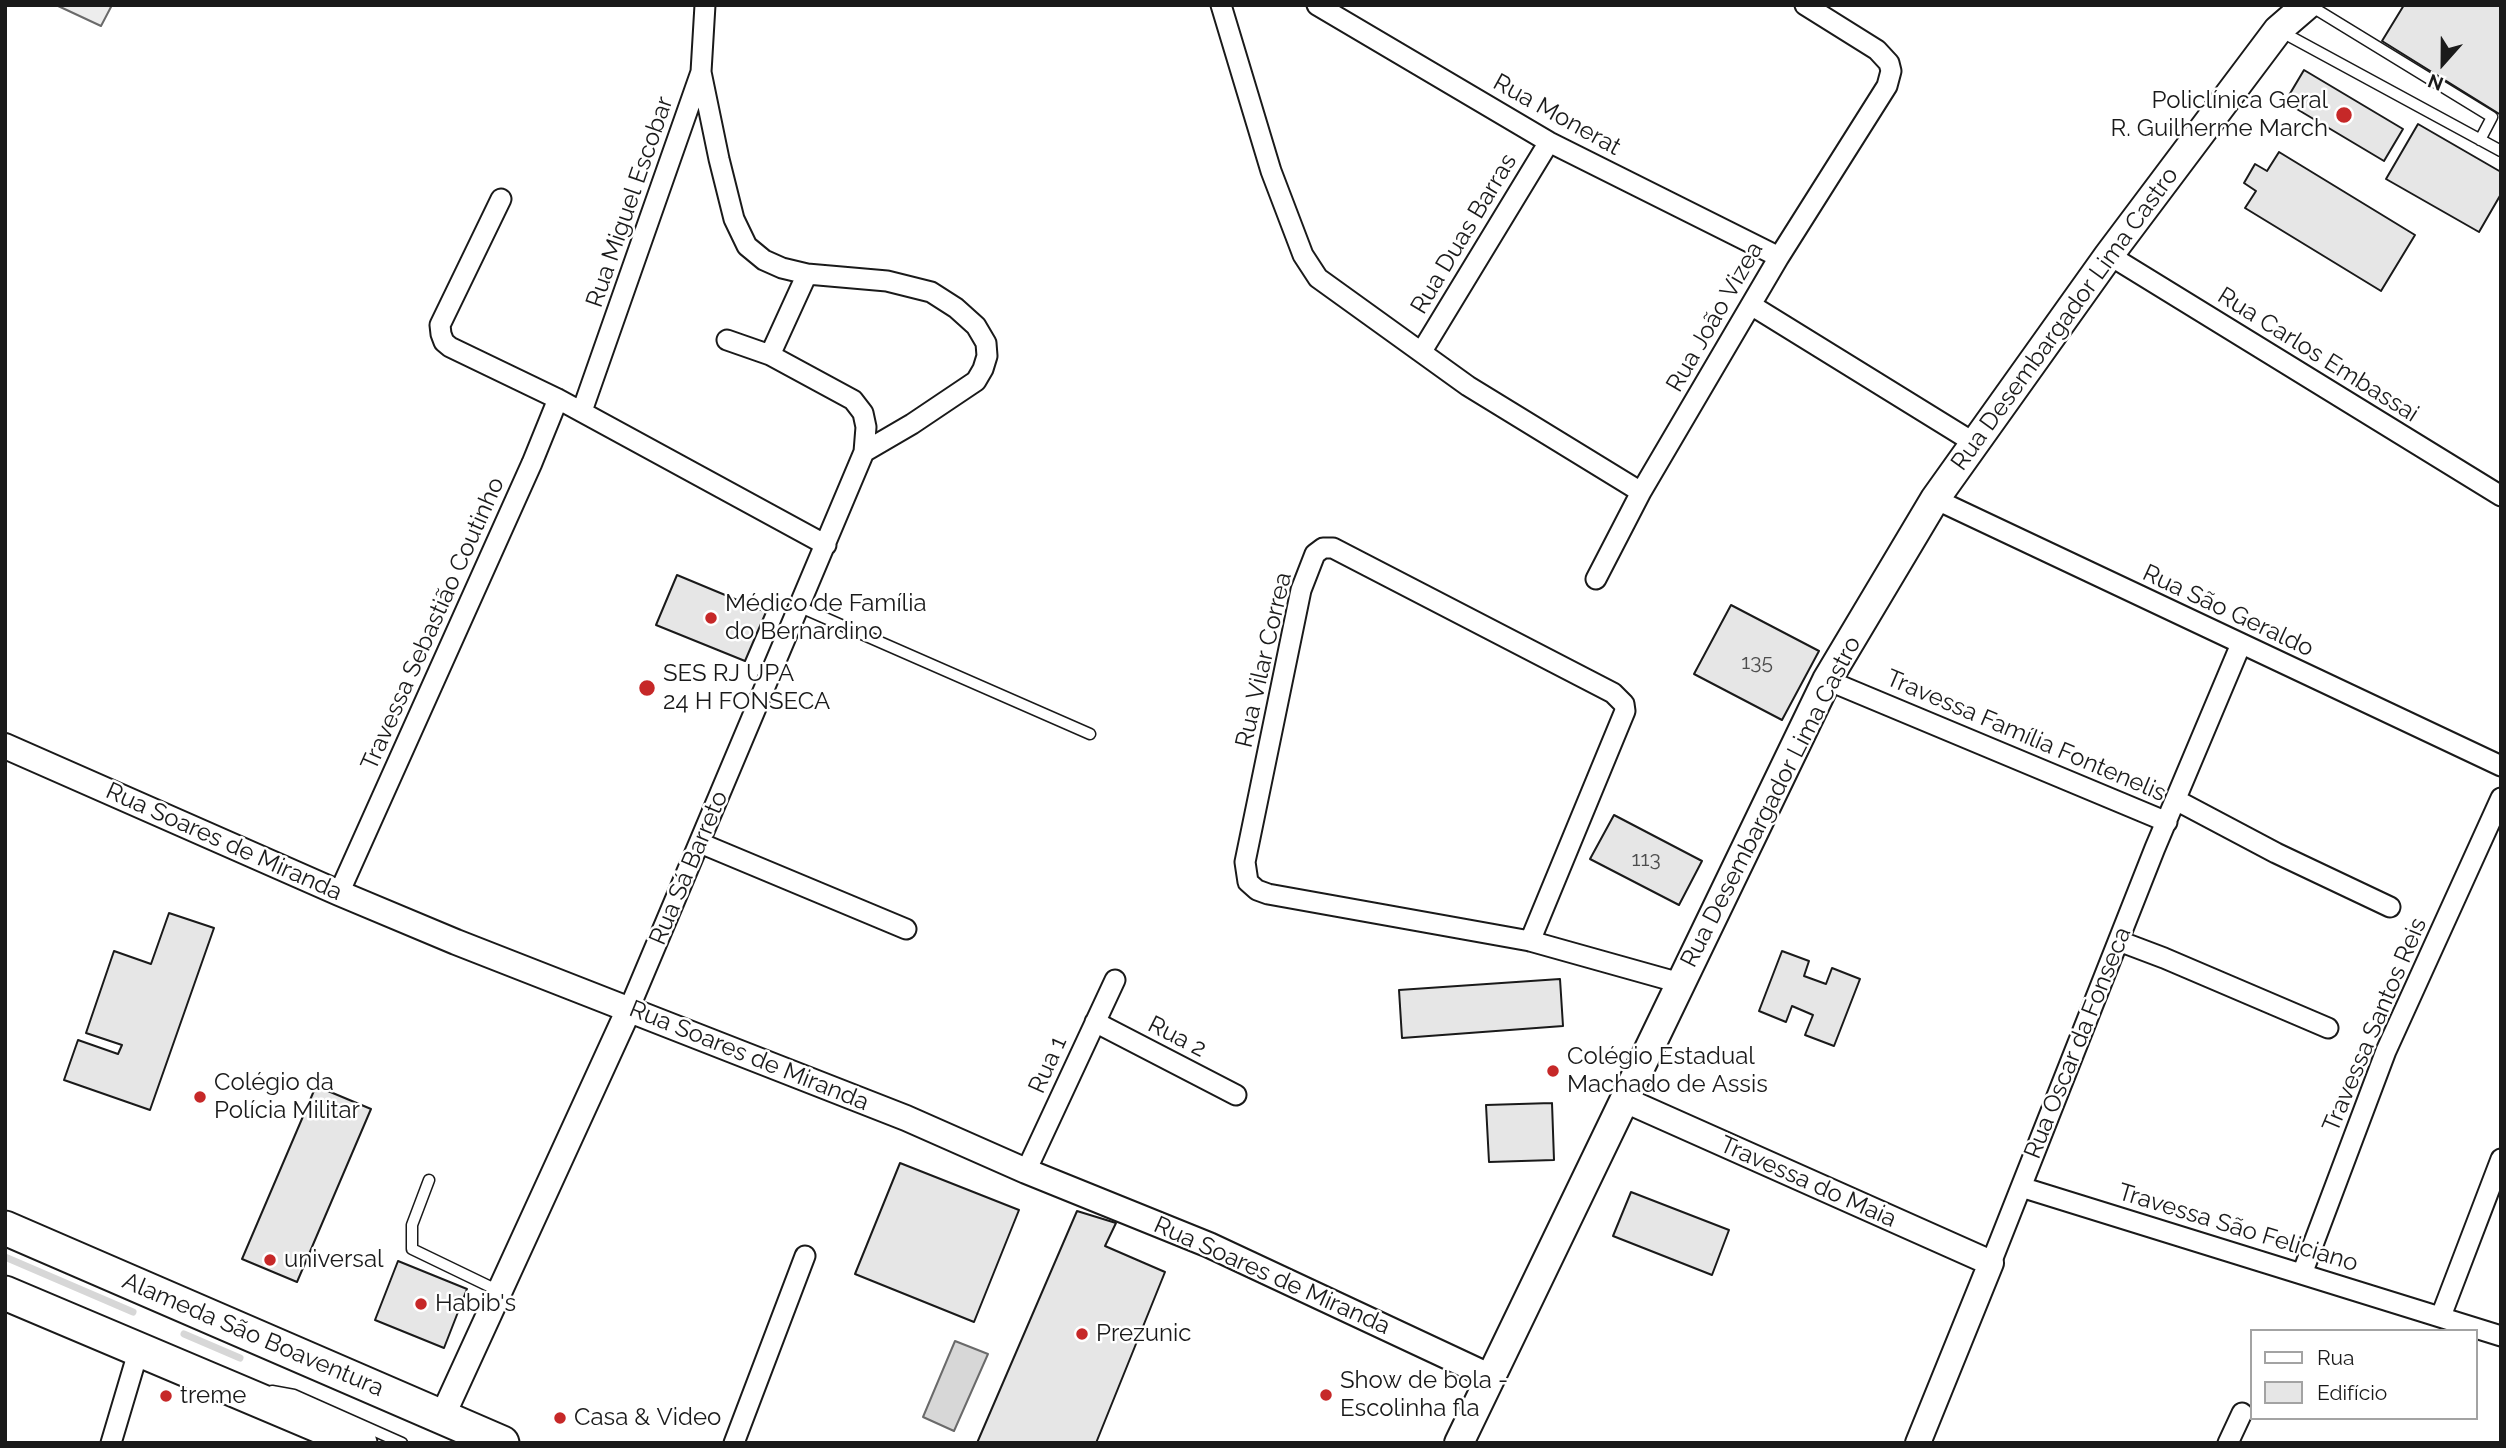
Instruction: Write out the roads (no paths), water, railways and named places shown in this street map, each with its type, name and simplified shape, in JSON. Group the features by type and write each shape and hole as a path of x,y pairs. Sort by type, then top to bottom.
{"highway":[{"name":"Alameda São Boaventura","path":"5,1228 502,1443"},
{"path":"5,1293 360,1443"}],"main road":[{"name":"Rua Desembargador Lima Castro","path":"1459,1443 1827,680 1935,499 2109,255 2278,30 2308,5"}],"street":[{"name":"Rua Miguel Escobar","path":"582,411 701,72 705,5"},
{"path":"1221,5 1271,172 1303,255 1318,278 1468,386 1641,492"},
{"name":"Rua Monerat","path":"1317,5 1549,142 1779,257"},
{"name":"Rua João Vizea","path":"1596,579 1641,492 1779,257 1887,86 1891,71 1889,63 1877,50 1805,5"},
{"path":"701,72 734,219 747,246 764,260 782,268 807,274 887,281 931,292 956,307 976,327 986,343 984,369 976,381 864,452"},
{"name":"Rua Duas Barras","path":"1422,351 1549,142"},
{"path":"501,199 440,325 444,342 582,411 826,545"},
{"name":"Rua Carlos Embassai","path":"2109,255 2501,496"},
{"path":"770,355 807,274"},
{"path":"1751,305 1976,444"},
{"name":"Rua Sá Barreto","path":"442,1417 629,1009 864,452 866,427 863,413 853,400 770,355 727,340"},
{"name":"Travessa Sebastião Coutinho","path":"339,893 532,463 558,399"},
{"name":"Rua São Geraldo","path":"1935,499 2501,766"},
{"name":"Rua Vilar Correa","path":"1530,940 1625,711 1621,698 1333,548 1323,548 1315,554 1301,590 1245,862 1248,882 1257,890 1268,894 1530,940 1680,983"},
{"name":"Rua Oscar da Fonseca","path":"1918,1443 2241,644"},
{"name":"Travessa Família Fontenelis","path":"1827,680 2167,822"},
{"name":"Rua Soares de Miranda","path":"5,746 339,893 906,1118 1026,1171 1209,1245 1489,1376"},
{"name":"Travessa Santos Reis","path":"2302,1274 2386,1051 2501,798"},
{"path":"2176,800 2276,853 2390,907"},
{"path":"700,843 906,929"},
{"path":"2119,942 2164,958 2328,1028"},
{"name":"Rua 1","path":"1026,1171 1115,980"},
{"name":"Rua 2","path":"1095,1022 1236,1095"},
{"name":"Travessa do Maia","path":"1625,1100 1991,1263"},
{"path":"2441,1316 2501,1159"},
{"name":"Travessa São Feliciano","path":"2021,1186 2501,1336"},
{"path":"734,1443 805,1256"},
{"path":"111,1443 139,1349"},
{"path":"2228,1443 2242,1413"}],"lane":[{"path":"2308,5 2492,117 2480,140"},
{"path":"2278,30 2501,151"},
{"path":"800,607 1090,734"},
{"path":"429,1180 412,1225 412,1249 499,1292"},
{"path":"229,1387 294,1395 402,1443"}],"waterway":[{"path":"5,1257 133,1312"},
{"path":"184,1334 240,1358"}],"place":[{"name":"Policlínica Geral R. Guilherme March","path":"2344,115"},
{"name":"Médico de Família do Bernardino","path":"711,618"},
{"name":"SES RJ UPA 24 H FONSECA","path":"647,688"},
{"name":"Colégio Estadual Machado de Assis","path":"1553,1071"},
{"name":"Colégio da Polícia Militar","path":"200,1097"},
{"name":"universal","path":"270,1260"},
{"name":"Habib's","path":"421,1304"},
{"name":"Prezunic","path":"1082,1334"},
{"name":"Show de bola - Escolinha fla","path":"1326,1395"},
{"name":"treme","path":"166,1396"},
{"name":"Casa & Video","path":"560,1418"}]}
